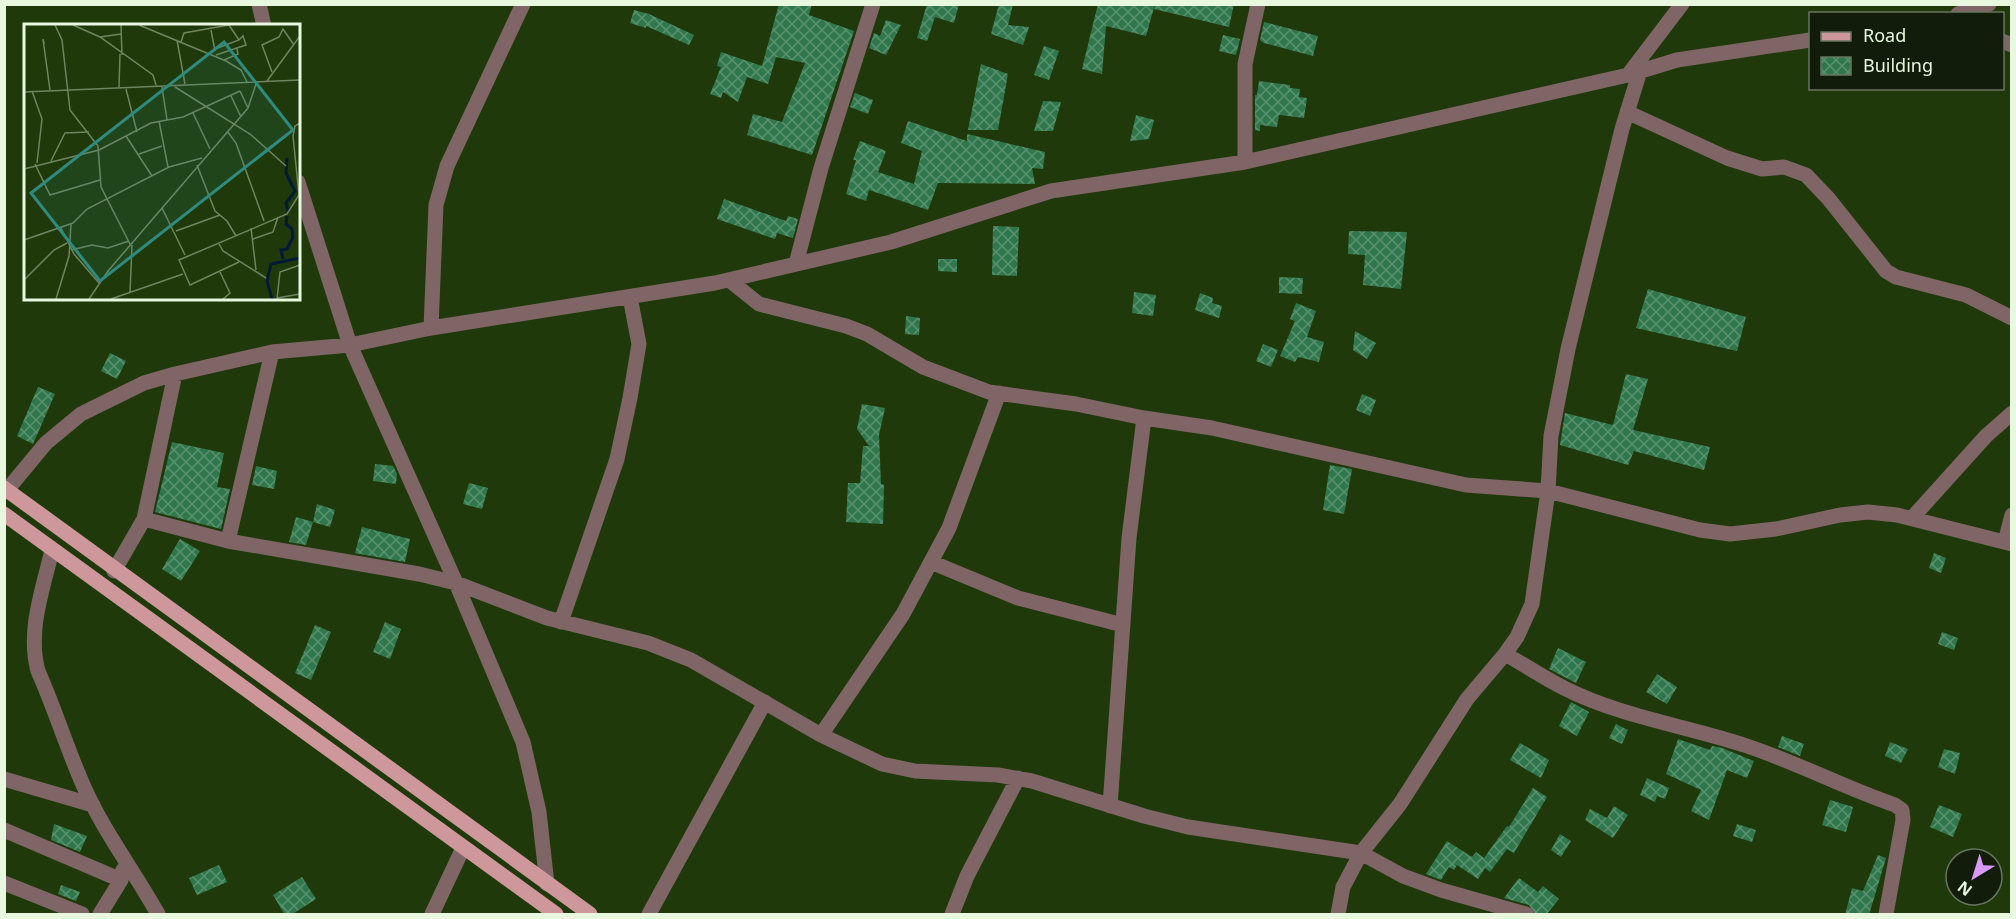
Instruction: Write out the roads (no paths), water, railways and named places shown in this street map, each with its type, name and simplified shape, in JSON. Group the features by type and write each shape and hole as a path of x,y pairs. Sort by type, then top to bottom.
{"main road":[{"path":"6,489 114,571 590,915"},
{"path":"4,514 556,915"}],"street":[{"path":"260,4 264,24"},
{"path":"431,328 436,205 447,166 523,4"},
{"path":"796,264 821,168 873,4"},
{"path":"1245,162 1245,64 1258,4"},
{"path":"1338,915 1343,887 1360,853 1400,804 1467,699 1505,654 1532,604 1548,491 1551,436 1568,349 1627,112 1634,73 1682,4"},
{"path":"1964,12 1989,4"},
{"path":"6,489 46,443 81,414 144,383 175,374 272,352 350,345 431,328 729,280 891,242 1051,191 1245,162 1634,73 1677,60 1809,40"},
{"path":"1627,112 1750,166 1796,170 1806,175 1828,198 1886,271 1896,277 1939,286 1966,295 2012,318"},
{"path":"300,188 350,345 456,583 523,742 539,812 547,884"},
{"path":"729,280 759,304 846,326 867,334 923,367 964,384 999,393 1212,428 1466,485 1548,491 1700,530 1730,534 1776,529 1840,515 1868,512 1912,518 2008,543 2012,516"},
{"path":"561,622 617,459 630,398 639,344 630,297"},
{"path":"228,541 272,352"},
{"path":"114,571 144,519 175,374"},
{"path":"820,735 903,614 949,528 999,393"},
{"path":"1912,518 1986,436 2012,413"},
{"path":"1110,806 1129,538 1144,418"},
{"path":"144,519 228,541 380,566 456,583 561,622 648,643 691,660 820,735 882,764 900,769 957,771 1018,778 1188,827 1360,853 1403,876 1440,890 1526,915"},
{"path":"52,550 38,606 33,651 38,671 93,805 158,915"},
{"path":"931,562 1018,598 1124,625"},
{"path":"1505,654 1565,689 1630,713 1745,745 1807,767 1895,805 1902,810 1903,820 1886,915"},
{"path":"649,915 765,702"},
{"path":"951,915 967,876 1018,778"},
{"path":"4,779 93,805"},
{"path":"4,830 121,879"},
{"path":"432,915 463,848"},
{"path":"100,915 121,879 124,859"},
{"path":"4,883 82,915"}]}
